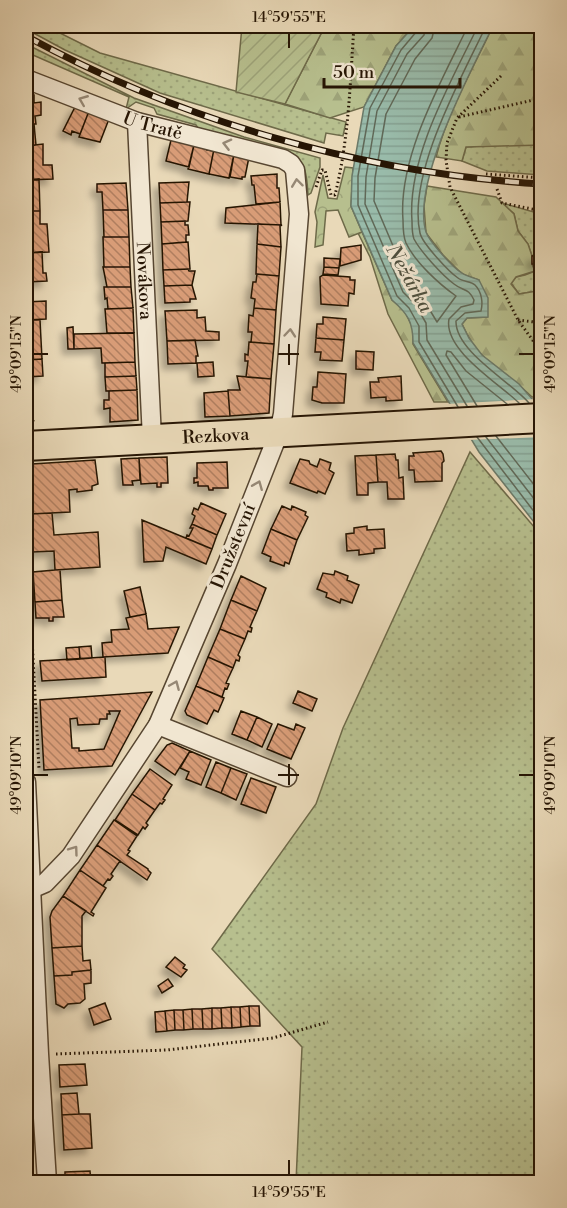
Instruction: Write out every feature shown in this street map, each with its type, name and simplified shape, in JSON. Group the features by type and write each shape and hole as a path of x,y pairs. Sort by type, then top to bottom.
{"main road":[{"name":"Rezkova","path":"26,446 542,418"}],"street":[{"name":"U Tratě","path":"26,80 69,94 137,122 283,159"},
{"name":"Novákova","path":"137,122 152,439"},
{"name":"Družstevní","path":"31,889 45,883 71,856 158,725 279,432 283,414 299,213 296,170 283,159"},
{"path":"158,725 286,777"},
{"path":"32,779 26,793 47,1182"}],"path":[{"path":"299,213 311,201 322,170 326,170 331,195 335,195 343,164 349,120 354,26"},
{"path":"501,76 457,117 447,143 446,160 450,187 518,320 542,353"},
{"path":"457,117 542,98"},
{"path":"486,174 542,178"},
{"path":"498,189 502,203 542,211"},
{"path":"518,320 542,323"},
{"path":"26,528 32,779"},
{"path":"39,1054 167,1050 273,1038 328,1022"}],"green space":[{"path":"26,26 46,26 100,53 346,122 343,136 326,133 324,143 160,93 65,50 26,29"},
{"path":"242,26 325,26 285,104 236,92"},
{"path":"325,26 414,26 396,46 364,107 330,118 285,104"},
{"path":"493,26 541,26 541,145 466,147 462,161 436,157 454,106"},
{"path":"26,44 134,98 244,137 320,158 320,167 311,193 308,195 304,167 293,154 201,133 196,125 157,114 154,108 136,102 126,109 129,97 26,52"},
{"path":"541,145 541,175 487,171 462,161 466,147"},
{"path":"345,167 353,168 351,206 362,232 349,237 338,210 326,211 323,245 315,247 317,222 315,212 323,175 328,198 337,199"},
{"path":"427,186 496,197 514,214 518,231 528,244 535,271 516,277 511,284 519,294 537,291 541,284 541,397 532,397 489,361 466,333 462,324 467,318 487,317 479,280 462,274 426,233 424,206"},
{"path":"502,203 541,214 541,255 532,256 528,244 518,231 514,214"},
{"path":"362,232 392,300 404,310 413,328 413,344 448,402 434,402 388,314 370,257 358,233"},
{"path":"532,264 541,264 541,284 537,291 519,294 511,283 516,277 535,271"},
{"path":"470,452 541,535 541,1182 296,1182 302,1047 212,949 316,804 343,728"}],"water":[{"name":"Nežárka","path":"414,26 493,26 458,98 435,157 427,185 424,211 426,232 432,242 458,270 479,280 488,298 488,317 467,318 462,324 469,338 482,355 519,384 541,409 541,531 479,452 413,343 412,329 408,319 392,300 351,206 352,176 364,107 396,46"}],"pier":[{"path":"537,399 542,404 541,437 469,440 446,404"}],"building":[{"path":"34,95 34,103 41,102 41,115 35,116 36,124 26,124 26,96"},
{"path":"76,105 89,111 80,134 72,131 71,135 63,131"},
{"path":"89,111 109,119 100,142 79,137"},
{"path":"26,124 34,124 36,145 26,146"},
{"path":"171,140 194,145 189,167 166,161"},
{"path":"43,144 43,165 52,165 53,179 26,180 26,146"},
{"path":"194,145 208,148 207,150 213,151 214,149 209,174 188,169"},
{"path":"214,149 221,153 221,151 234,154 229,178 209,174"},
{"path":"234,154 249,157 245,177 242,179 230,177"},
{"path":"277,174 280,202 256,204 251,176"},
{"path":"39,179 40,211 26,211 26,180"},
{"path":"189,182 187,202 160,203 159,183"},
{"path":"126,183 128,210 103,210 102,192 97,192 97,184"},
{"path":"190,202 188,221 161,222 160,203"},
{"path":"280,202 281,225 225,223 226,208"},
{"path":"103,210 128,210 129,237 104,237"},
{"path":"26,211 40,211 40,224 47,224 49,252 26,253"},
{"path":"185,221 189,235 186,235 186,242 162,244 161,222"},
{"path":"258,224 282,225 280,226 281,247 257,244"},
{"path":"103,237 129,237 130,267 104,267"},
{"path":"188,242 190,269 163,270 162,244"},
{"path":"257,244 281,247 279,276 256,274"},
{"path":"361,245 361,260 340,266 341,248"},
{"path":"42,252 43,273 46,273 47,281 26,282 26,253"},
{"path":"542,255 542,264 532,264 532,256"},
{"path":"324,258 340,259 339,268 324,267"},
{"path":"103,267 130,267 131,287 107,287"},
{"path":"324,267 339,268 338,275 323,274"},
{"path":"163,270 195,271 192,285 164,286"},
{"path":"257,274 279,276 276,310 254,308 255,299 251,298 253,282 256,282"},
{"path":"323,275 350,277 350,280 355,280 354,294 349,293 348,306 321,304 320,277"},
{"path":"192,285 196,299 190,299 190,302 165,303 164,286"},
{"path":"104,287 131,287 133,308 108,309"},
{"path":"46,301 46,319 26,320 26,302"},
{"path":"133,308 134,333 107,333 105,309"},
{"path":"254,308 276,310 274,344 251,342 252,332 248,332 249,315 253,316"},
{"path":"197,310 197,318 205,317 206,331 219,332 219,340 167,341 165,311"},
{"path":"323,317 346,319 344,340 316,338 317,324 323,324"},
{"path":"26,320 40,320 42,359 26,360"},
{"path":"73,327 74,349 68,349 67,328"},
{"path":"134,333 135,362 102,363 101,348 74,349 74,334"},
{"path":"316,338 344,340 342,361 320,360 321,352 315,352"},
{"path":"195,340 198,356 196,356 196,363 168,364 167,341"},
{"path":"249,342 274,344 271,379 246,377 248,361 245,361 245,354 248,355"},
{"path":"356,351 374,352 373,370 356,369"},
{"path":"42,359 43,376 26,377 26,360"},
{"path":"135,362 136,376 105,377 105,363"},
{"path":"213,362 214,376 198,377 197,363"},
{"path":"318,372 346,374 344,403 322,403 312,400 313,387 317,387"},
{"path":"136,376 137,390 106,391 105,377"},
{"path":"237,376 271,379 269,413 230,416 228,390 240,390"},
{"path":"401,376 402,400 386,401 386,397 371,398 370,382 379,382 378,378"},
{"path":"137,390 138,420 110,422 110,408 104,409 104,400 109,400 109,391"},
{"path":"228,391 230,416 205,417 204,393"},
{"path":"441,451 444,461 442,481 415,482 414,470 409,470 409,456 414,456 413,453"},
{"path":"395,454 398,460 399,478 403,477 404,499 388,499 387,482 378,482 376,455"},
{"path":"376,455 378,482 368,483 368,495 357,495 355,456"},
{"path":"167,457 168,483 161,483 161,487 157,487 157,483 141,484 139,458"},
{"path":"139,458 140,480 132,481 133,485 123,485 121,459"},
{"path":"300,459 309,461 317,467 320,459 331,463 329,470 334,473 325,494 290,483"},
{"path":"95,460 98,484 92,486 92,490 77,492 77,489 69,490 70,512 30,514 28,468 32,464"},
{"path":"227,462 228,488 209,490 208,486 198,486 198,482 194,483 194,478 197,478 197,463"},
{"path":"201,503 226,514 217,535 192,524 195,516 192,514 194,508 198,510"},
{"path":"282,506 291,510 292,506 306,512 305,515 308,517 297,540 271,529"},
{"path":"52,513 54,535 98,532 100,567 55,570 54,551 32,552 30,514"},
{"path":"142,520 212,549 206,564 166,547 163,561 144,562"},
{"path":"192,524 217,535 212,549 186,538 193,528 190,528"},
{"path":"367,526 367,530 384,529 385,548 374,549 374,553 359,555 359,550 347,551 346,534 354,533 354,528"},
{"path":"271,529 297,540 289,564 285,562 284,566 270,561 271,557 262,553"},
{"path":"60,570 62,600 35,602 33,572"},
{"path":"335,571 348,576 347,580 359,585 352,603 341,599 340,603 326,597 327,593 317,589 323,573 334,575"},
{"path":"241,576 266,588 257,611 231,600"},
{"path":"140,587 146,614 130,617 124,591"},
{"path":"62,600 64,617 53,617 53,621 49,621 49,618 36,618 35,602"},
{"path":"231,600 257,611 250,627 251,632 248,631 245,639 220,629"},
{"path":"146,614 148,629 179,627 168,653 103,657 102,643 112,642 111,630 129,629 126,618"},
{"path":"220,629 245,639 238,655 239,661 236,660 233,668 208,657"},
{"path":"91,646 92,658 80,659 79,647"},
{"path":"79,647 80,659 67,660 66,648"},
{"path":"105,657 106,677 42,681 40,661"},
{"path":"208,657 233,668 226,683 229,684 222,697 196,686"},
{"path":"196,686 224,698 218,712 214,710 207,724 187,715 185,711"},
{"path":"298,691 317,699 312,711 293,703"},
{"path":"152,692 112,766 44,770 40,700","holes":["109,711 120,711 104,749 79,751 79,748 72,748 70,719 77,718 78,725 99,724 100,719 107,719"]},
{"path":"241,711 257,717 247,740 232,734"},
{"path":"257,717 272,724 262,747 247,740"},
{"path":"278,724 294,730 296,724 305,728 291,759 267,749"},
{"path":"172,743 190,751 175,775 155,761 167,745"},
{"path":"190,751 211,760 201,785 186,779 189,772 180,768"},
{"path":"216,762 231,768 221,793 206,787"},
{"path":"231,768 247,774 236,800 221,793"},
{"path":"150,769 172,785 163,799 165,800 155,810 132,794"},
{"path":"251,778 276,787 266,813 241,804"},
{"path":"132,794 155,810 146,823 148,825 145,829 143,827 138,835 115,820"},
{"path":"114,820 137,836 127,855 148,869 151,873 147,880 97,845"},
{"path":"97,845 120,861 111,874 113,876 103,886 80,870"},
{"path":"80,870 106,888 91,912 93,916 63,896"},
{"path":"63,896 86,911 82,916 82,946 52,948 50,917"},
{"path":"82,946 83,961 90,960 91,970 72,972 72,975 54,976 52,948"},
{"path":"175,957 185,965 183,968 187,970 181,977 166,967"},
{"path":"91,970 91,983 84,984 85,999 80,1003 68,1004 64,1008 56,1004 54,976 72,975 72,972"},
{"path":"168,979 173,986 162,993 158,986"},
{"path":"105,1003 111,1019 94,1025 89,1009"},
{"path":"249,1006 259,1006 260,1026 250,1026"},
{"path":"249,1006 250,1026 241,1027 240,1007"},
{"path":"231,1007 240,1007 241,1027 232,1028"},
{"path":"231,1007 232,1028 222,1028 221,1008"},
{"path":"212,1008 221,1008 222,1028 212,1029"},
{"path":"212,1008 212,1029 203,1029 202,1009"},
{"path":"192,1009 202,1009 203,1029 193,1029"},
{"path":"192,1009 193,1029 184,1030 183,1010"},
{"path":"174,1010 183,1010 184,1030 175,1030"},
{"path":"174,1010 175,1030 167,1031 165,1011"},
{"path":"165,1011 167,1031 156,1032 155,1012"},
{"path":"85,1064 87,1085 60,1087 59,1065"},
{"path":"77,1093 79,1114 62,1115 61,1094"},
{"path":"90,1114 92,1148 64,1150 62,1115"},
{"path":"90,1171 91,1182 65,1182 65,1172"}],"railway":[{"path":"26,36 86,67 148,94 211,118 275,138 341,155 408,168 475,178 542,184"}]}
